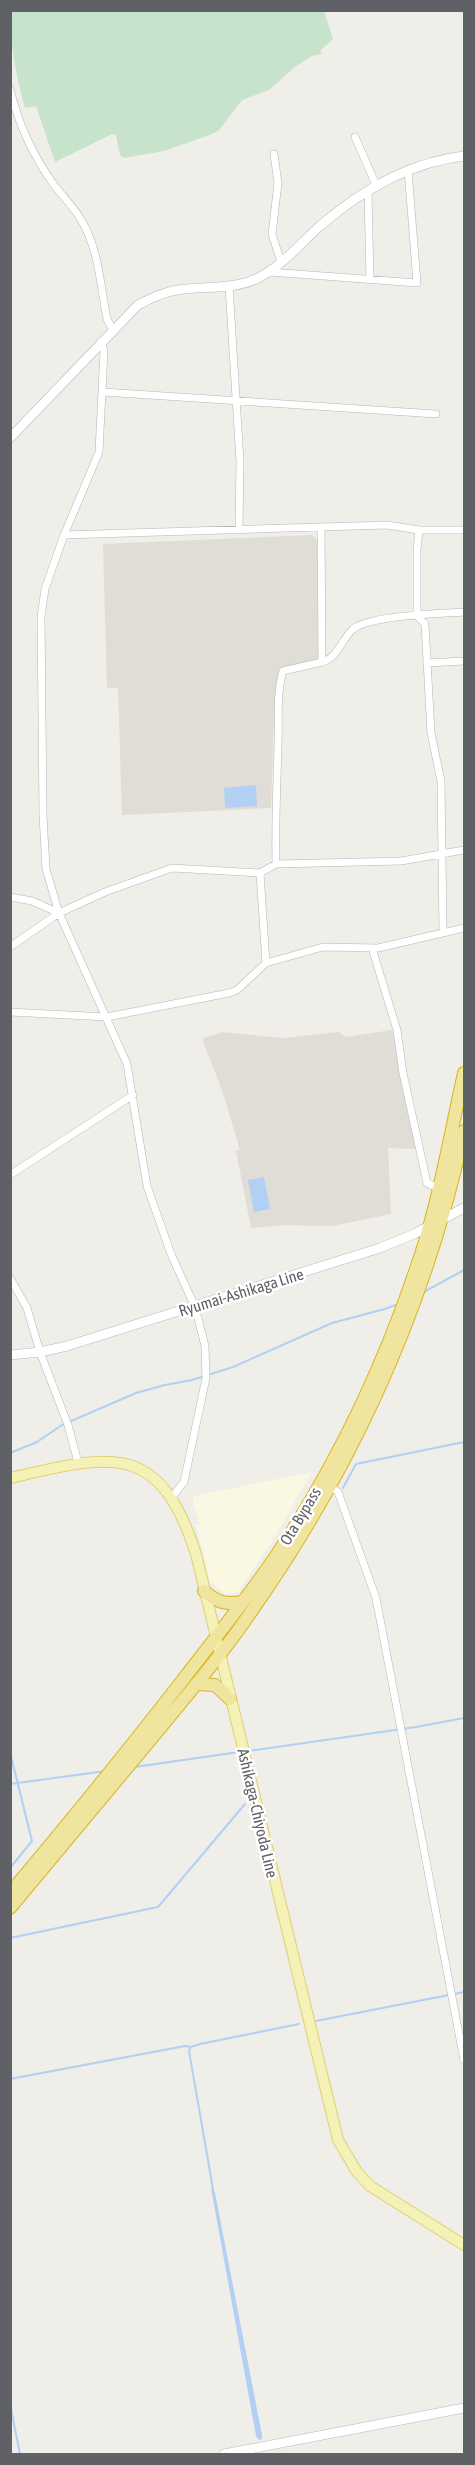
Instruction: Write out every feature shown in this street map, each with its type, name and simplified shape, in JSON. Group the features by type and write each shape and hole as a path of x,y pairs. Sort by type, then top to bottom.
{"highway":[{"name":"Ota Bypass","path":"10,1893 216,1638 274,1559 331,1465 386,1348 415,1273 430,1226 465,1073"},
{"name":"Ota Bypass","path":"10,1908 220,1654 254,1609 331,1487 372,1404 413,1310 442,1219 465,1131"},
{"path":"204,1591 222,1603 242,1602"},
{"path":"196,1684 214,1685 230,1699"}],"main road":[{"name":"Ashikaga-Chiyoda Line","path":"10,1478 78,1462 119,1461 138,1468 172,1497 187,1525 339,2140 357,2172 370,2186 465,2245"}],"street":[{"path":"10,89 19,119 38,159 88,232 107,319 113,330"},
{"path":"355,137 377,187"},
{"path":"274,154 278,183 272,234 281,262"},
{"path":"10,438 138,305 157,295 174,291 229,286 255,280 270,272 322,224 377,187 408,170 465,156"},
{"path":"270,272 417,283 408,170"},
{"path":"368,193 370,279"},
{"path":"229,286 240,461 239,530"},
{"path":"101,341 104,351 99,452 64,535 45,589 41,617 44,847 46,869 59,913 127,1064 134,1095 147,1186 171,1254 195,1307 205,1346 206,1378 184,1482 172,1497"},
{"path":"103,392 436,414"},
{"path":"64,535 387,525 419,530 465,530"},
{"path":"321,527 322,663"},
{"path":"419,530 417,616 425,624 431,733 441,781 443,933"},
{"path":"276,864 274,811 278,691 283,671 329,661 353,629 365,623 465,612"},
{"path":"427,663 465,662"},
{"path":"10,947 59,913 105,892 171,868 260,873 276,864 395,862 465,850"},
{"path":"260,873 266,963"},
{"path":"10,897 32,902 59,913"},
{"path":"10,1012 107,1017 229,993 237,990 266,963 323,947 372,948 465,928"},
{"path":"372,948 396,1030 427,1184 438,1188"},
{"path":"10,1175 115,1105 134,1095"},
{"name":"Ryumai-Ashikaga Line","path":"10,1355 40,1352 195,1307 372,1251 465,1208"},
{"path":"10,1278 27,1308 78,1462"},
{"path":"331,1487 338,1492 376,1598 465,2061"},
{"path":"224,2454 465,2408"}],"shaded area":[{"path":"312,535 317,540 318,659 279,669 274,716 271,808 122,815 118,688 107,688 103,544"},
{"path":"392,1030 407,1092 417,1149 388,1148 391,1214 332,1226 283,1225 251,1228 236,1151 240,1150 222,1090 202,1039 222,1032 283,1038 339,1032 346,1037"},
{"path":"312,1472 276,1535 238,1592 226,1595 210,1582 196,1525 200,1524 193,1503 194,1496"}],"green space":[{"path":"10,11 324,11 333,39 321,50 321,54 312,56 296,66 269,90 242,100 219,130 212,134 164,151 124,158 120,155 116,135 112,134 55,162 36,106 25,108 14,60"}],"water":[{"path":"256,785 257,806 225,808 224,788"},
{"path":"264,1177 270,1209 254,1212 248,1180"},
{"path":"211,2188 215,2193 262,2435 262,2439 259,2440 256,2436"}],"waterway":[{"path":"422,1293 464,1270"},
{"path":"10,1453 37,1442 62,1425 136,1393 192,1380 233,1367 332,1323 398,1304"},
{"path":"343,1488 356,1464 464,1442"},
{"path":"248,1751 464,1718"},
{"path":"10,1752 32,1841 10,1868"},
{"path":"135,1767 239,1752"},
{"path":"10,1784 106,1771"},
{"path":"10,1938 158,1907 245,1804"},
{"path":"316,2021 464,1992"},
{"path":"213,2189 189,2051 191,2047 299,2024"},
{"path":"10,2079 185,2046 191,2047"},
{"path":"10,2404 20,2454"}]}
